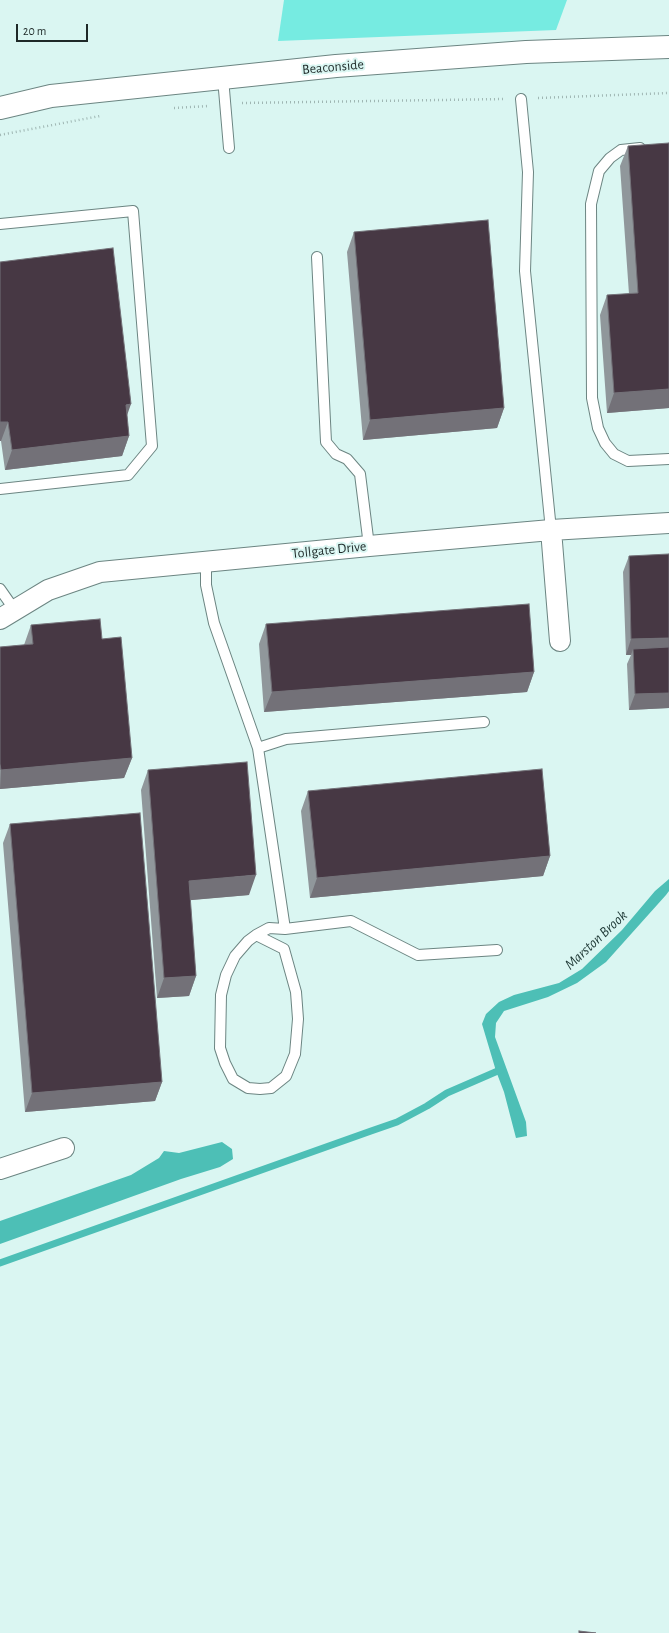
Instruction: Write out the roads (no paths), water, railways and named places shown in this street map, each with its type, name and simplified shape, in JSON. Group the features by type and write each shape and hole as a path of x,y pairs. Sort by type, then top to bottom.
{"highway":[{"name":"Beaconside","path":"0,108 51,96 336,66 526,52 669,47"}],"street":[{"name":"Tollgate Drive","path":"7,614 48,590 100,572 551,530 669,523"},
{"path":"551,530 560,641"},
{"path":"0,1169 64,1148"}],"lane":[{"path":"223,78 229,148"},
{"path":"521,99 528,172 525,271 551,530"},
{"path":"648,147 621,150 610,158 599,170 592,204 592,398 598,428 605,443 614,454 628,461 669,459"},
{"path":"0,224 133,211 152,446 128,475 0,489"},
{"path":"317,257 326,442 336,454 347,460 360,474 369,546"},
{"path":"206,562 206,585 214,623 258,748 286,929"},
{"path":"0,589 7,614"},
{"path":"258,748 286,738 484,722"},
{"path":"256,935 284,949 296,992 298,1019 294,1054 286,1076 272,1088 260,1089 248,1088 233,1079 220,1048 219,1021 220,995 226,975 235,956 256,935 269,928 286,929 351,921 418,955 497,950"}],"waterway":[{"path":"0,1263 397,1122 427,1106 447,1093 500,1070"}],"water label":[{"name":"Marston Brook","path":"596,940"}]}
